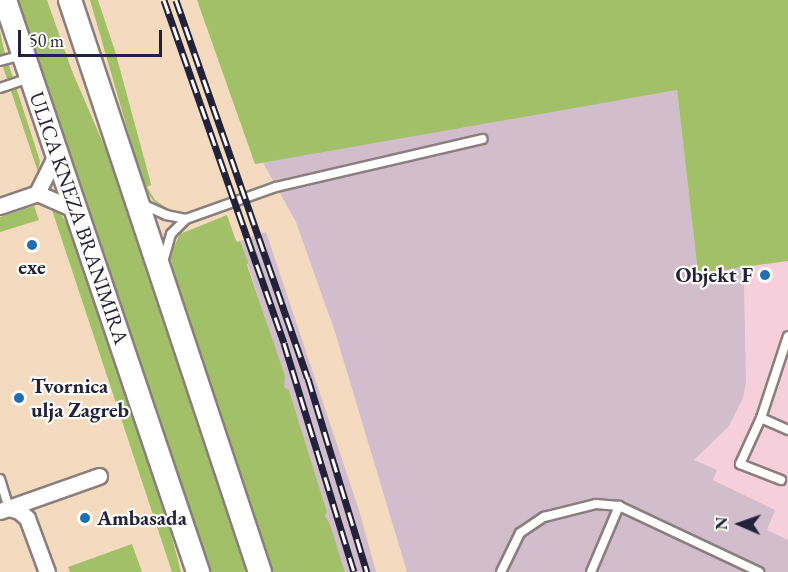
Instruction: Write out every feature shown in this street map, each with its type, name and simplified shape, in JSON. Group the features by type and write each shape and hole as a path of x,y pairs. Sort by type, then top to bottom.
{"main road":[{"name":"ULICA KNEZA BRANIMIRA","path":"5,0 198,572"},
{"path":"70,0 260,572"}],"street":[{"path":"37,194 57,153"},
{"path":"0,206 37,194 76,210"},
{"path":"4,509 99,476"},
{"path":"4,509 19,511 27,518 47,572"}],"lane":[{"path":"0,62 24,55"},
{"path":"0,88 31,78"},
{"path":"161,274 171,234 186,219 276,187 482,140"},
{"path":"137,200 166,215 186,219"},
{"path":"781,480 740,464 761,418 788,336"},
{"path":"761,418 788,430"},
{"path":"0,479 4,509"},
{"path":"501,572 520,533 544,517 596,504 619,506 759,572"},
{"path":"591,572 619,506"}],"shaded area":[{"path":"677,90 698,272 741,266 744,288 746,382 743,398 729,426 694,460 717,470 713,480 775,510 767,530 788,540 788,572 407,572 335,332 296,222 262,161"},
{"path":"266,232 359,510 376,572 345,572 330,524 325,516 327,512 289,390 284,387 284,376 240,241"},
{"path":"788,261 788,540 767,530 775,510 712,479 693,460 729,426 743,398 746,382 741,266"}],"green space":[{"path":"18,0 47,0 72,71 109,157 249,572 210,572"},
{"path":"90,0 98,0 115,51 150,180 151,185 147,187 155,200 170,210 154,202 144,187"},
{"path":"197,0 788,0 788,261 698,273 677,90 255,164"},
{"path":"0,31 40,161 38,172 0,58"},
{"path":"34,206 39,220 0,232 0,217"},
{"path":"52,210 60,213 70,228 162,499 181,572 172,572"},
{"path":"227,215 235,238 237,242 240,241 248,262 247,265 285,376 284,387 289,390 327,512 325,516 330,524 345,572 272,572 176,282 170,255 180,234"},
{"path":"132,544 142,572 70,572 68,567"}],"railway":[{"path":"164,0 284,343 354,572"},
{"path":"176,0 308,378 367,572"}],"place":[{"name":"exe","path":"32,245"},
{"name":"Objekt F","path":"765,275"},
{"name":"Tvornica ulja Zagreb","path":"19,398"},
{"name":"Ambasada","path":"85,518"}]}
